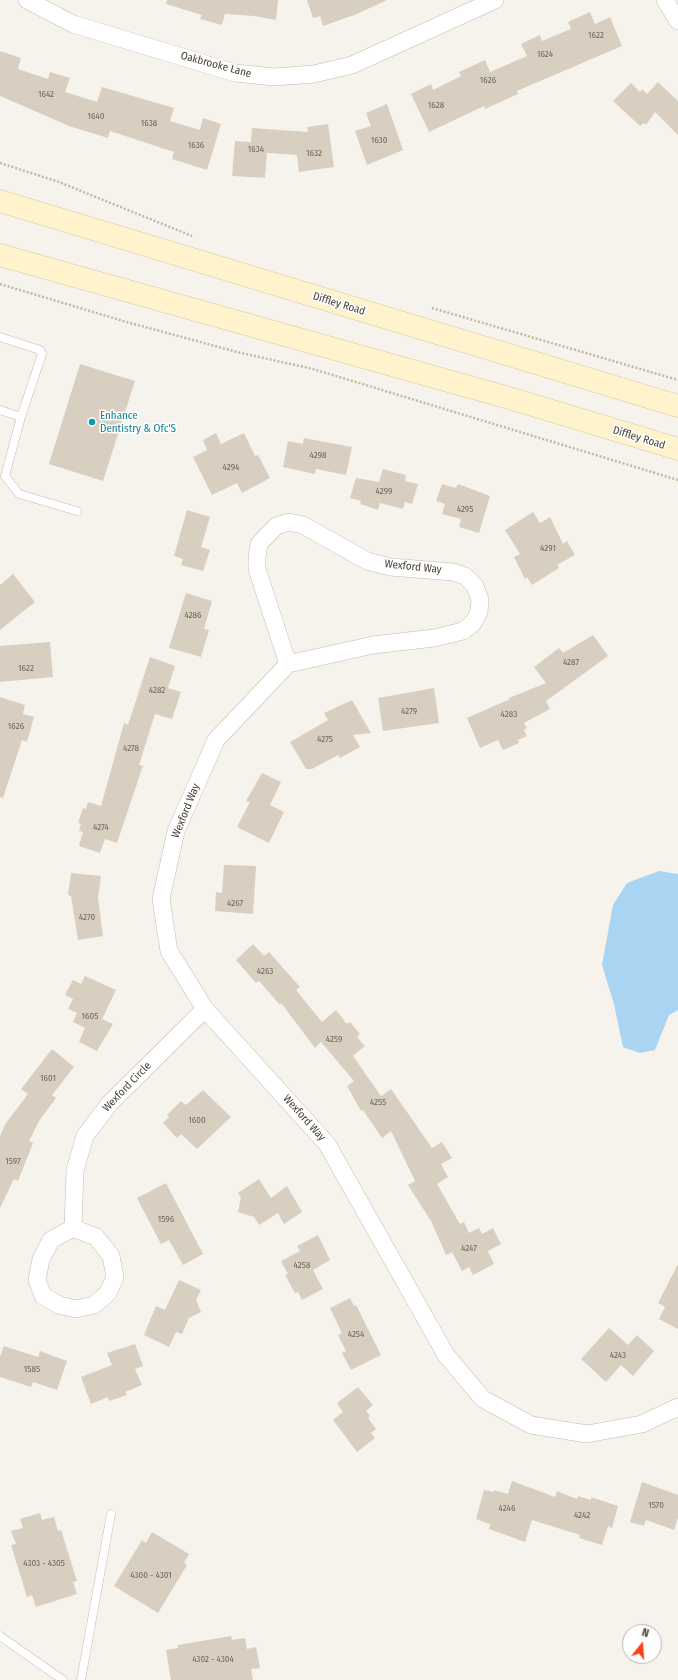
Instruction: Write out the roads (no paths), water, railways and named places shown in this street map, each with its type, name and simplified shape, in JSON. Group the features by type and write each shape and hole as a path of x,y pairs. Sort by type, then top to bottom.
{"main road":[{"name":"Diffley Road","path":"0,202 678,406"},
{"name":"Diffley Road","path":"0,255 502,396 678,449"}],"street":[{"name":"Oakbrooke Lane","path":"27,0 72,24 235,73 274,77 314,74 352,64 495,0"},
{"path":"666,0 678,21"},
{"name":"Wexford Way","path":"288,664 257,569 259,544 276,526 289,522 303,525 367,561 390,567 453,572 465,576 475,586 480,600 479,612 473,623 462,631 434,638 373,645 288,664 216,740 176,831 161,899 169,951 205,1010 327,1144 446,1356 484,1398 531,1425 587,1434 642,1424 678,1407"},
{"name":"Wexford Circle","path":"73,1228 74,1170 85,1136 110,1102 205,1010"},
{"path":"73,1228 96,1237 111,1256 115,1277 108,1294 94,1305 76,1309 59,1305 44,1296 37,1280 41,1258 51,1240 73,1228"}],"lane":[{"path":"0,336 40,350 42,354 21,417 4,476 19,494 77,511"},
{"path":"0,410 21,417"},
{"path":"81,1680 111,1514"},
{"path":"0,1636 63,1680"}],"water":[{"path":"659,871 678,874 678,1010 669,1015 655,1050 640,1053 623,1047 614,1004 602,965 613,905 627,883"}],"place":[{"name":"Enhance Dentistry & Ofc'S","path":"92,422"}]}
